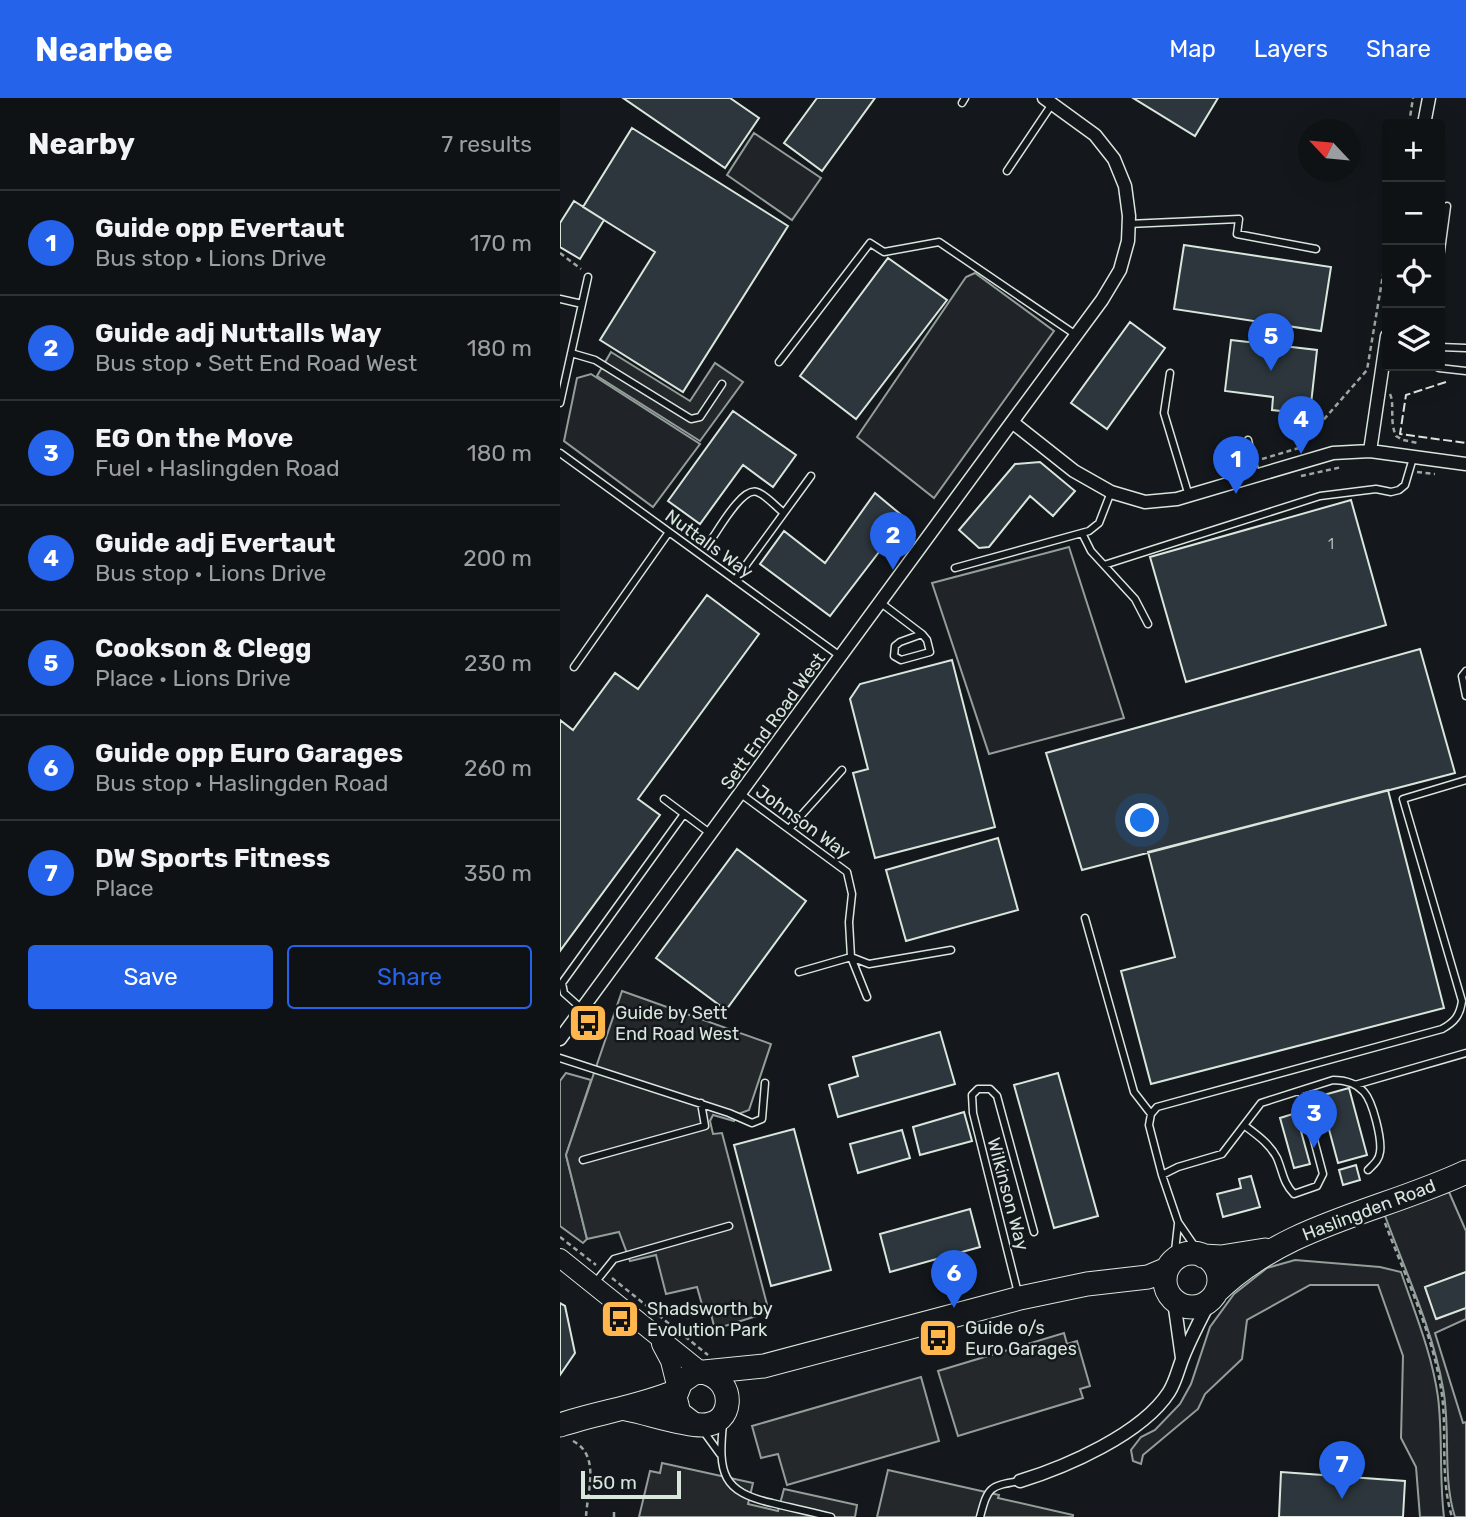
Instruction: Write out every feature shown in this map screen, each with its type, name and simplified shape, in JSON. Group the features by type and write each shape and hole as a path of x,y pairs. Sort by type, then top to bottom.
{"highway":[{"name":"Haslingden Road","path":"1213,1296 1237,1273 1272,1249 1322,1225 1423,1191 1466,1172"},
{"name":"Haslingden Road","path":"1203,1256 1228,1256 1272,1249"},
{"path":"566,1433 588,1416 626,1409 677,1390 687,1377 764,1366 1020,1298 1087,1284 1148,1277 1185,1254 1203,1256 1215,1268 1218,1276 1213,1296 1204,1304 1189,1307 1118,1281"},
{"path":"1169,1266 1165,1285 1173,1300"},
{"path":"626,1409 693,1424 708,1424 715,1421 750,1376 764,1366"},
{"path":"704,1373 719,1380 724,1386 727,1404"},
{"path":"677,1390 676,1405 679,1413 693,1424"}],"main road":[{"path":"560,1258 704,1373"},
{"path":"658,1338 670,1361 677,1390"}],"street":[{"path":"1425,119 1429,98"},
{"name":"Sett End Road West","path":"560,1039 842,657 1076,335 1120,270 1128,241 1128,224 1125,186 1114,159 1095,135 1048,101"},
{"path":"1370,450 1383,371"},
{"path":"1012,422 1074,471 1111,492 1145,502 1189,496 1333,453 1370,450 1466,464"},
{"path":"1020,1481 1058,1468 1127,1432 1143,1420 1169,1392 1213,1296"},
{"path":"1173,1300 1182,1359"}],"lane":[{"path":"1007,171 1048,101"},
{"path":"1442,245 1447,206"},
{"path":"1128,224 1239,219 1237,234 1316,249"},
{"path":"779,362 870,243 884,252 939,242 1076,335"},
{"path":"560,403 588,277"},
{"path":"560,299 582,304"},
{"path":"1445,346 1466,348"},
{"path":"571,353 595,360 691,419 700,417 722,384"},
{"path":"1445,368 1466,371"},
{"path":"1170,373 1164,413 1189,496"},
{"path":"1248,440 1255,475"},
{"name":"Nuttalls Way","path":"560,453 842,657"},
{"path":"1104,565 1320,496 1376,489 1391,492 1399,490 1405,485 1413,458"},
{"path":"736,580 811,476"},
{"path":"711,540 742,496 750,492 758,492 784,513"},
{"path":"955,568 1088,531 1099,523 1111,492"},
{"path":"574,667 669,532"},
{"path":"1082,533 1091,551 1135,599 1148,624"},
{"path":"881,603 922,634 927,640 930,652 901,660 894,656 895,646 900,642 922,634"},
{"path":"1466,671 1462,676 1466,696"},
{"path":"789,829 842,770"},
{"path":"1203,1256 1178,1222 1162,1175 1149,1125 1150,1115 1157,1107 1442,1029 1451,1024 1461,1010 1462,1001 1403,799 1466,780"},
{"name":"Johnson Way","path":"741,794 847,872 852,894 849,922 851,957 867,998"},
{"path":"664,799 711,834"},
{"path":"582,1009 564,993 562,983 684,814"},
{"path":"1085,918 1134,1092 1150,1115"},
{"path":"799,972 851,957 869,964 951,950"},
{"path":"1355,1085 1466,1053"},
{"path":"560,1058 701,1103 752,1123 762,1119 765,1083"},
{"path":"1162,1175 1178,1167 1222,1154 1261,1103 1334,1080 1345,1080 1355,1085 1364,1092 1371,1104 1380,1139 1380,1151 1377,1162 1368,1170"},
{"name":"Wilkinson Way","path":"1020,1298 973,1113 972,1095 978,1088 990,1089 997,1096 1034,1232"},
{"path":"1245,1126 1265,1142 1277,1159 1285,1185 1294,1194 1317,1186 1323,1174 1301,1091"},
{"path":"583,1160 705,1126 701,1103"},
{"path":"1169,1266 1175,1251 1178,1222"},
{"path":"594,1283 614,1259 729,1226"},
{"path":"721,1455 727,1404"},
{"path":"693,1424 705,1433 721,1455 728,1481 737,1491 752,1499 831,1517"},
{"path":"981,1517 989,1489 997,1484 1020,1481"}],"path":[{"path":"1410,119 1413,98"},
{"path":"560,253 574,261 588,277"},
{"path":"1253,462 1299,448 1367,370 1382,281"},
{"path":"1387,391 1392,397 1390,410 1396,436 1428,445"},
{"path":"1302,477 1351,465"},
{"path":"1409,471 1446,475"},
{"path":"1378,1205 1432,1352 1442,1392 1446,1470 1452,1517"},
{"path":"560,1237 592,1261"},
{"path":"618,1282 696,1345"},
{"path":"566,1433 581,1445 591,1466 586,1517"},
{"path":"614,1512 614,1517"}],"shaded area":[{"path":"754,133 821,178 792,220 727,175"},
{"path":"975,273 1054,331 934,498 857,437 966,277"},
{"path":"611,352 690,401 715,363 743,382 700,441 597,376"},
{"path":"591,374 700,444 653,507 564,441 577,378"},
{"path":"1069,547 1124,718 989,754 932,583"},
{"path":"622,991 771,1044 749,1110 738,1114 734,1121 713,1115 710,1121 713,1134 722,1133 769,1312 725,1326 714,1326 711,1314 705,1315 697,1287 666,1294 656,1255 630,1261 619,1232 587,1239 566,1155"},
{"path":"566,1073 591,1080 566,1155 587,1239 583,1243 560,1226 560,1081"},
{"path":"1449,1192 1466,1231 1466,1272 1425,1287 1437,1319 1466,1308 1466,1319 1435,1333 1463,1423 1466,1422 1466,1517 1455,1517 1451,1502 1445,1404 1438,1366 1425,1322 1384,1213"},
{"path":"1295,1260 1380,1267 1401,1272 1432,1365 1438,1397 1444,1517 1420,1517 1416,1467 1401,1438 1403,1356 1378,1285 1310,1285 1247,1320 1242,1359 1205,1394 1198,1409 1143,1455 1141,1464 1133,1461 1131,1450 1141,1437 1155,1430 1180,1404 1191,1384 1210,1327 1234,1294 1267,1268"},
{"path":"1064,1333 1067,1344 1077,1341 1090,1386 1080,1389 1083,1398 958,1436 938,1371"},
{"path":"921,1377 939,1441 787,1485 778,1454 761,1458 752,1426"},
{"path":"662,1463 753,1483 748,1504 778,1511 784,1489 857,1505 855,1517 639,1517 650,1471 660,1473"},
{"path":"888,1470 999,1495 998,1498 1073,1517 877,1517"}],"building":[{"path":"623,98 730,98 759,118 725,168"},
{"path":"817,98 875,98 822,171 784,143"},
{"path":"1133,98 1218,98 1195,136"},
{"path":"632,128 788,226 683,392 600,340 655,252 583,207"},
{"path":"574,201 604,220 580,259 560,247 560,223"},
{"path":"1184,245 1331,267 1321,331 1174,309"},
{"path":"888,258 947,300 856,419 800,376"},
{"path":"1130,322 1165,348 1107,429 1071,403"},
{"path":"1231,340 1317,350 1311,404 1299,413 1272,410 1273,397 1225,391"},
{"path":"733,411 796,455 773,487 743,465 700,524 668,501"},
{"path":"1040,462 1075,491 1053,516 1030,496 989,547 979,548 959,530 1015,464"},
{"path":"875,493 905,518 830,616 760,564 784,531 825,563"},
{"path":"1351,500 1386,625 1186,682 1150,557"},
{"path":"707,595 759,634 638,799 660,815 560,951 560,720 573,730 615,673 638,689"},
{"path":"1420,649 1455,773 1082,870 1046,753"},
{"path":"952,660 995,827 875,858 853,773 868,769 850,699 860,684"},
{"path":"1388,790 1444,1008 1151,1084 1121,971 1175,957 1148,852"},
{"path":"998,838 1018,910 906,941 886,870"},
{"path":"737,849 806,901 726,1010 656,958"},
{"path":"940,1032 955,1084 838,1117 829,1085 858,1076 853,1057"},
{"path":"1058,1073 1098,1216 1054,1228 1014,1085"},
{"path":"1349,1088 1367,1155 1338,1163 1320,1096"},
{"path":"964,1112 972,1141 920,1155 913,1127"},
{"path":"1296,1113 1310,1164 1294,1168 1280,1118"},
{"path":"794,1129 831,1270 771,1286 734,1145"},
{"path":"902,1130 910,1158 858,1173 850,1144"},
{"path":"1356,1165 1360,1180 1343,1185 1339,1170"},
{"path":"1251,1176 1260,1207 1223,1217 1217,1194 1241,1188 1239,1179"},
{"path":"970,1209 980,1247 890,1272 880,1234"},
{"path":"1466,1272 1466,1308 1436,1319 1425,1287"},
{"path":"560,1303 565,1306 575,1353 560,1375"},
{"path":"1281,1472 1405,1481 1403,1517 1279,1517"}],"fence":[{"path":"1446,382 1406,395 1400,434 1466,443"}],"place":[{"name":"Cookson & Clegg","path":"1271,371"},
{"name":"Guide adj Evertaut","path":"1301,454"},
{"name":"Guide opp Evertaut","path":"1236,494"},
{"name":"Guide adj Nuttalls Way","path":"893,570"},
{"name":"Guide by Sett End Road West","path":"588,1023"},
{"name":"EG On the Move","path":"1314,1148"},
{"name":"Guide opp Euro Garages","path":"954,1308"},
{"name":"Shadsworth by Evolution Park","path":"620,1319"},
{"name":"Guide o/s Euro Garages","path":"938,1338"},
{"name":"DW Sports Fitness","path":"1342,1499"}]}
